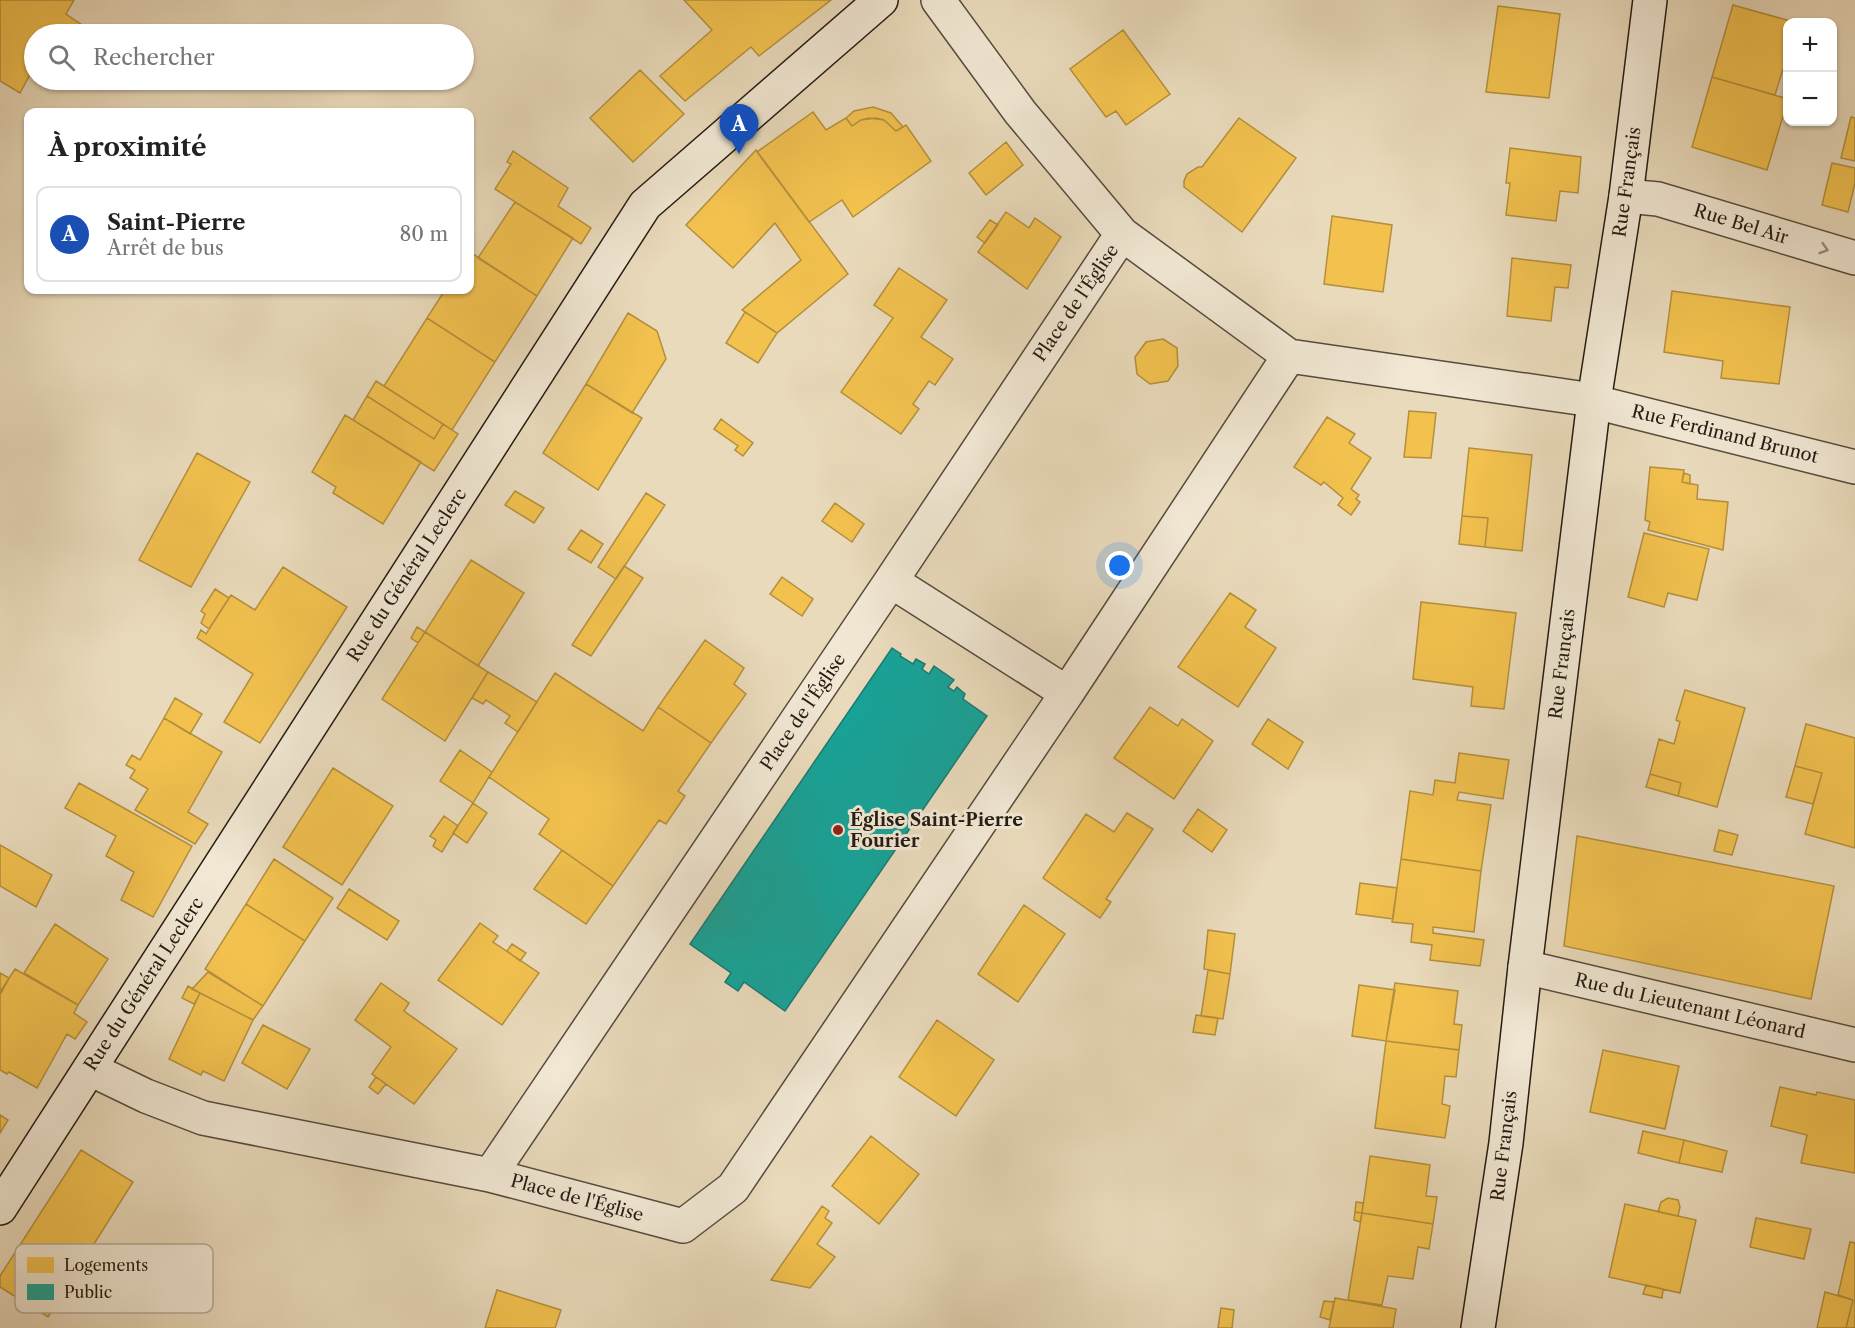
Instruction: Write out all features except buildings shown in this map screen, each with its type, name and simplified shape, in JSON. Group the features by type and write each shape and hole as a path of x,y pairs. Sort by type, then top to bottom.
{"street":[{"name":"Rue du Général Leclerc","path":"0,1208 645,205 881,0"},
{"name":"Place de l'Église","path":"938,0 1020,112 1122,234 1289,356 1594,401"},
{"name":"Rue Français","path":"1479,1328 1506,1143 1525,967 1594,401 1626,196 1650,0"},
{"name":"Rue Bel Air","path":"1626,196 1658,199 1855,258"},
{"name":"Place de l'Église","path":"1122,234 490,1175 683,1226 733,1188 1067,693 1289,356"},
{"name":"Rue Ferdinand Brunot","path":"1594,401 1855,467"},
{"path":"891,581 1067,693"},
{"name":"Rue du Lieutenant Léonard","path":"1525,967 1855,1045"},
{"path":"90,1069 146,1096 203,1118 490,1175"}],"place":[{"name":"Saint-Pierre","path":"739,154"},
{"name":"Église Saint-Pierre Fourier","path":"838,830"}]}
